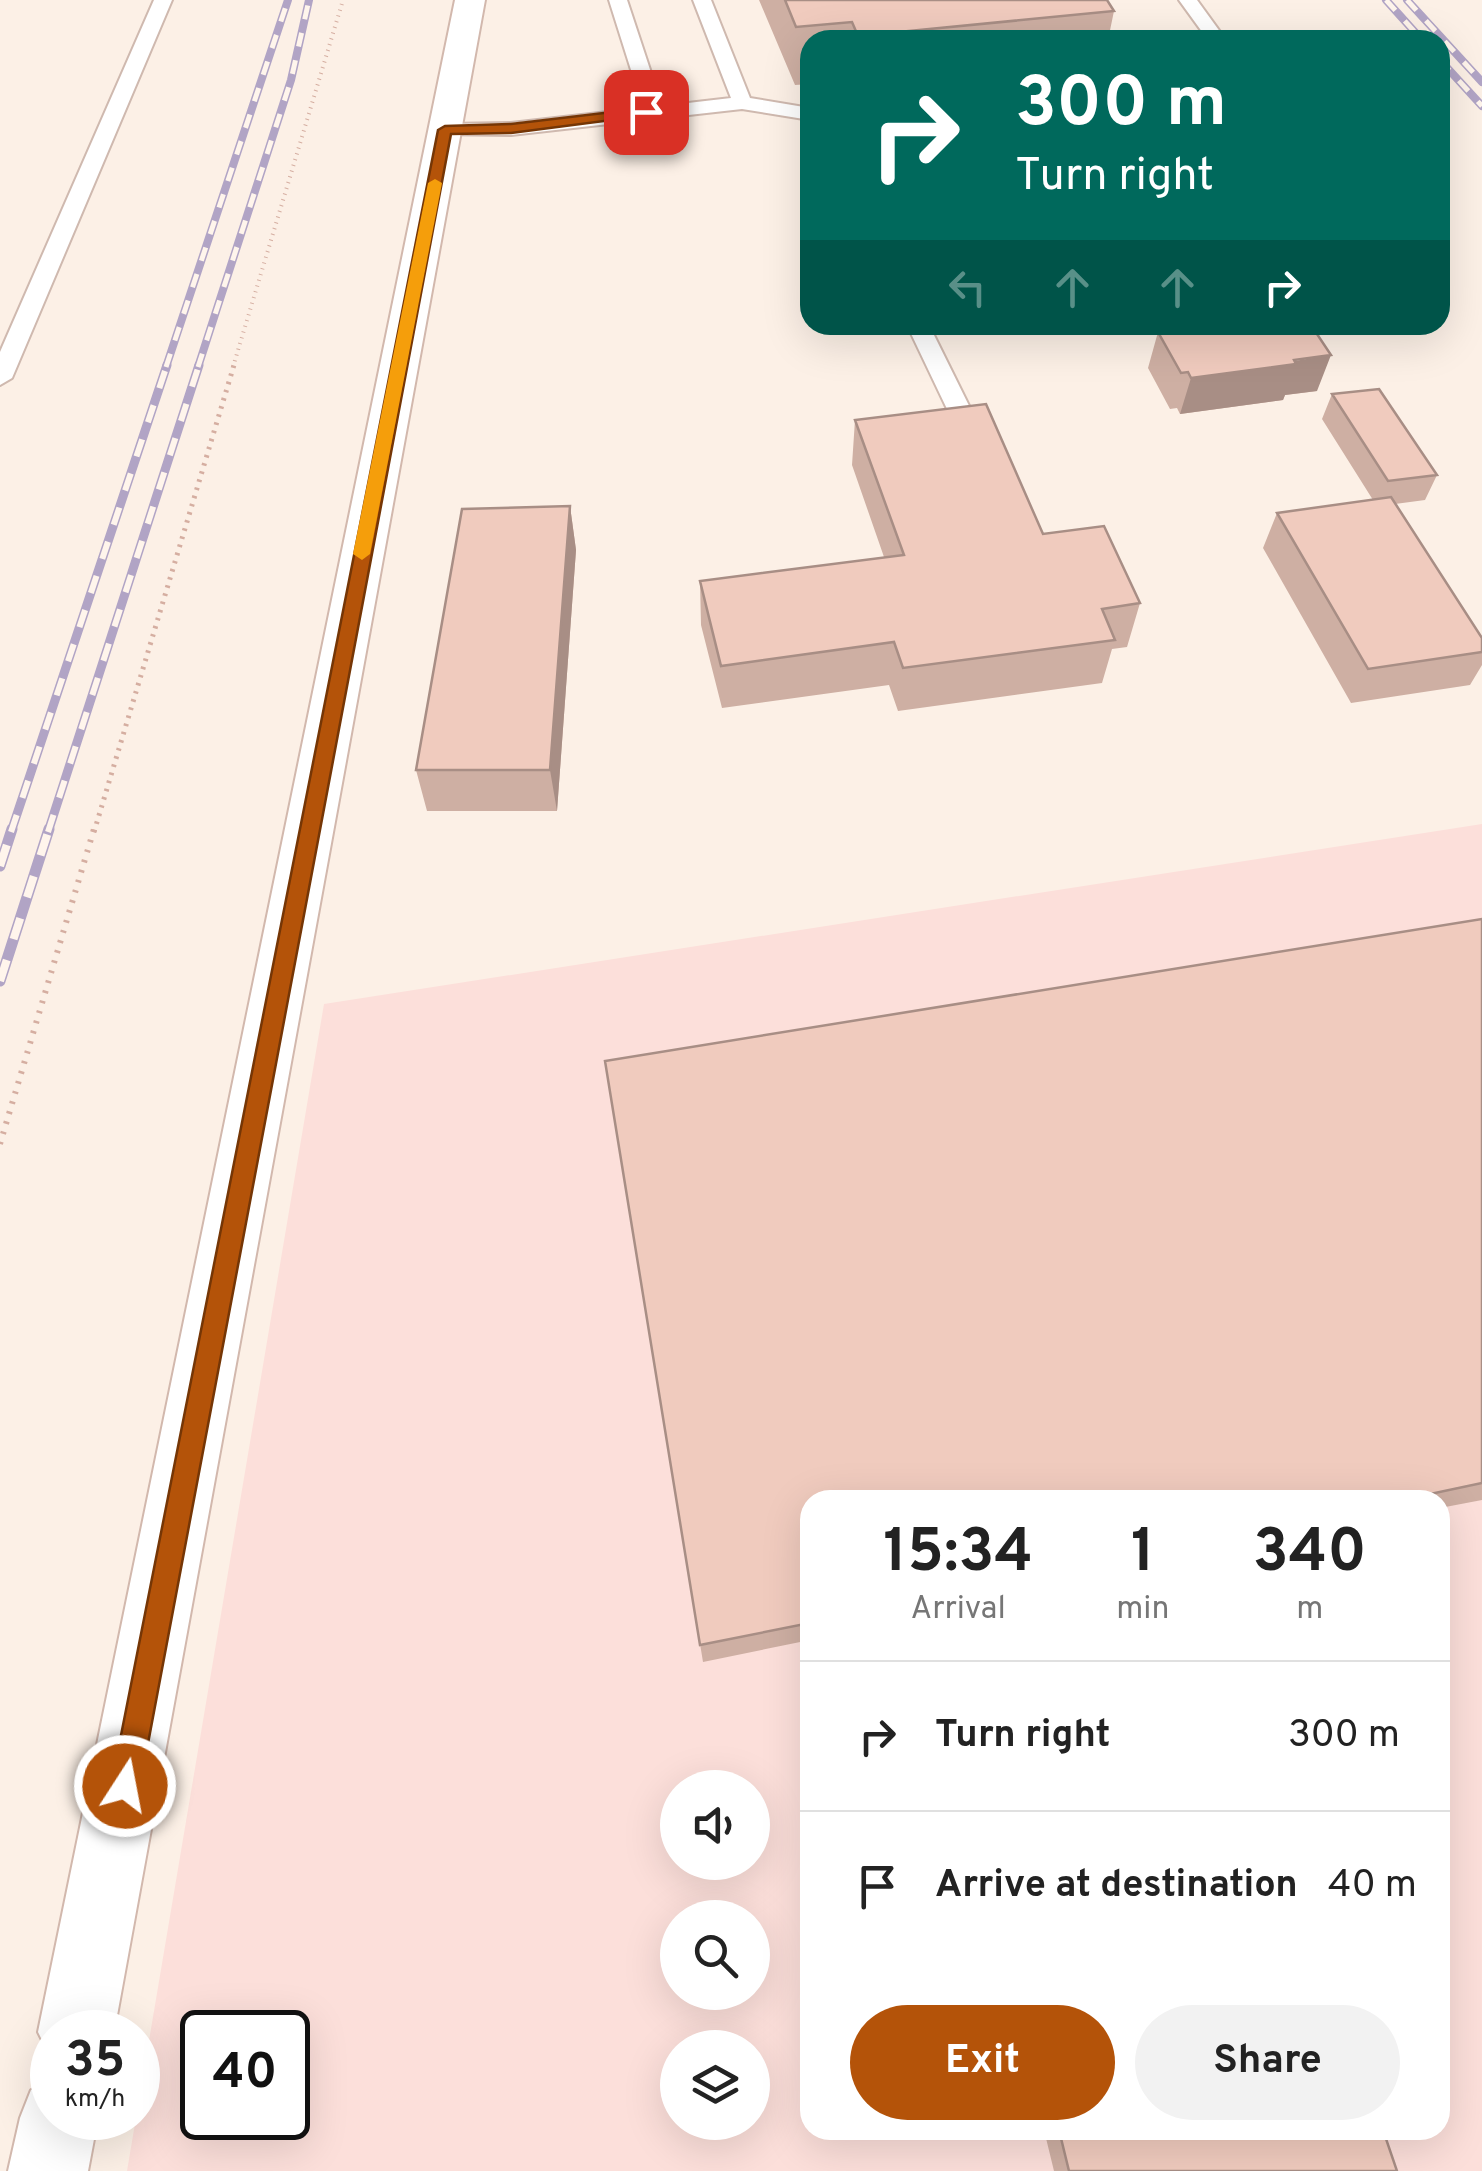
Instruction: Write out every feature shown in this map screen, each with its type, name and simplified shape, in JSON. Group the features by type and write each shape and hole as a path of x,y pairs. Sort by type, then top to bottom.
{"street":[{"path":"80,2010 470,0"},
{"path":"48,2171 54,2140"}],"lane":[{"path":"0,378 163,0"},
{"path":"618,0 654,112"},
{"path":"702,0 742,103"},
{"path":"1188,0 1210,30"},
{"path":"445,130 511,128 742,103 800,112"},
{"path":"923,335 970,432"}],"path":[{"path":"0,1144 343,0"}],"shaded area":[{"path":"1482,824 1482,2171 127,2171 132,2140 160,2140 160,2010 154,2010 324,1004"}],"building":[{"path":"785,0 1107,0 1114,11 919,30 855,30 852,22 796,27"},
{"path":"1160,335 1318,335 1331,355 1294,360 1296,364 1191,378 1188,372 1181,373"},
{"path":"1379,389 1437,475 1388,481 1332,394"},
{"path":"986,404 1043,534 1104,526 1140,603 1102,609 1115,640 903,668 894,642 721,666 700,581 904,555 855,420"},
{"path":"1391,497 1482,638 1482,652 1368,669 1277,513"},
{"path":"570,506 550,770 416,770 462,509"},
{"path":"1482,919 1482,1483 1449,1490 800,1490 800,1625 700,1645 605,1061"},
{"path":"1061,2140 1386,2140 1397,2171 1069,2171"}],"railway":[{"path":"166,367 288,0"},
{"path":"198,367 291,80 309,0"},
{"path":"1386,0 1413,30"},
{"path":"1407,0 1434,30"},
{"path":"1450,47 1482,82"},
{"path":"1450,71 1482,106"},
{"path":"12,829 167,365"},
{"path":"48,832 199,365"},
{"path":"0,866 12,829"},
{"path":"0,981 49,829"}],"slow traffic":[{"path":"362,554 435,183"}],"route":[{"path":"125,1786 445,130 511,128 646,112"}]}
